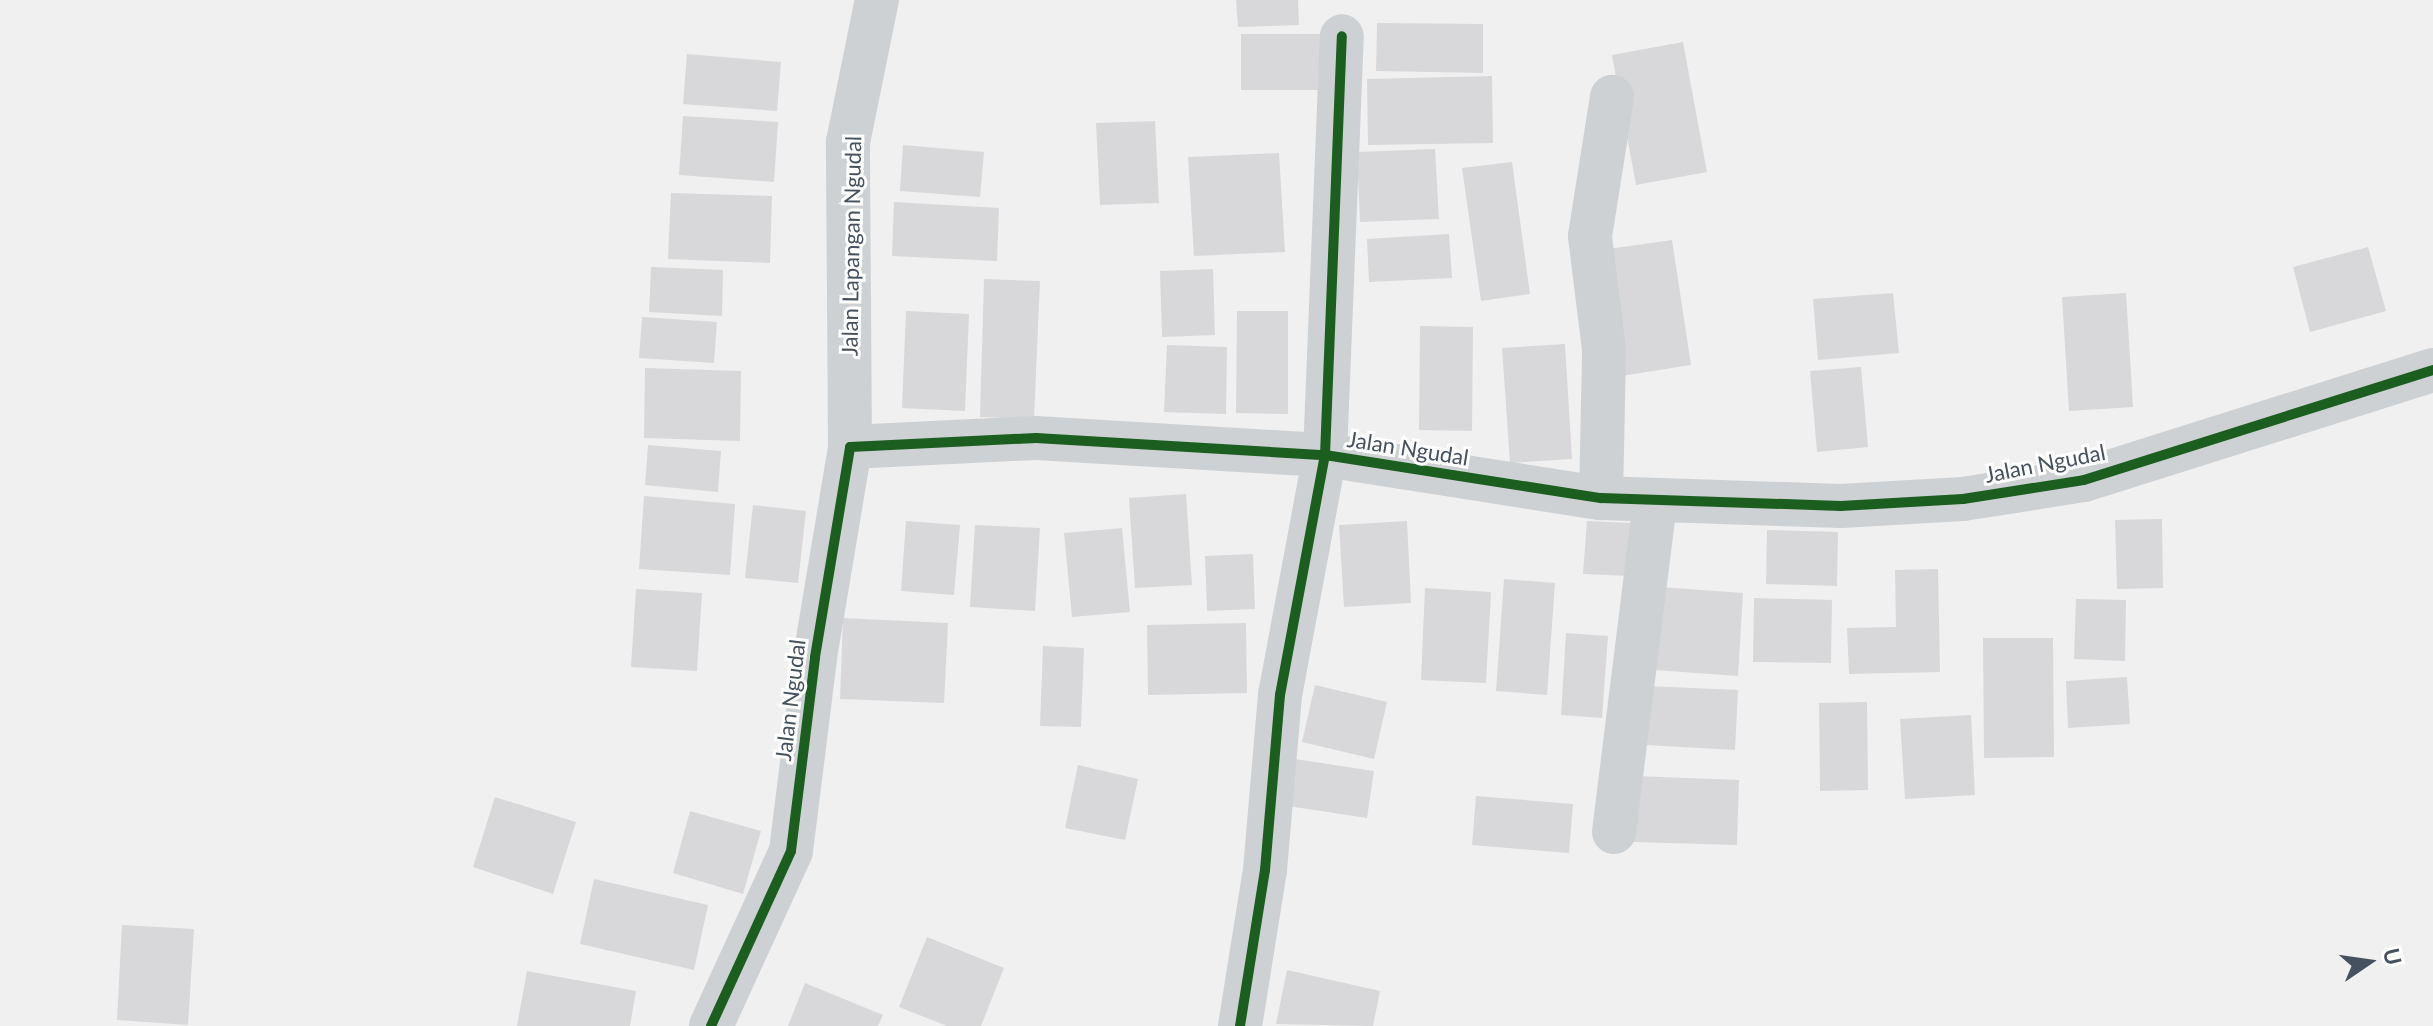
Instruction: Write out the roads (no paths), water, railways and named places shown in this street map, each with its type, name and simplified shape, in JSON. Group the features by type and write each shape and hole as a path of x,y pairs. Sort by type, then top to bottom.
{"street":[{"name":"Jalan Lapangan Ngudal","path":"850,447 848,142 877,0"},
{"path":"1240,1026 1265,870 1280,695 1325,455 1342,36"},
{"path":"1601,498 1604,349 1590,236 1612,97"},
{"name":"Jalan Ngudal","path":"711,1026 791,851 815,657 850,447 1036,438 1325,455 1601,498 1841,506 1963,499 2084,480 2417,375"},
{"path":"1614,832 1655,502"}]}
